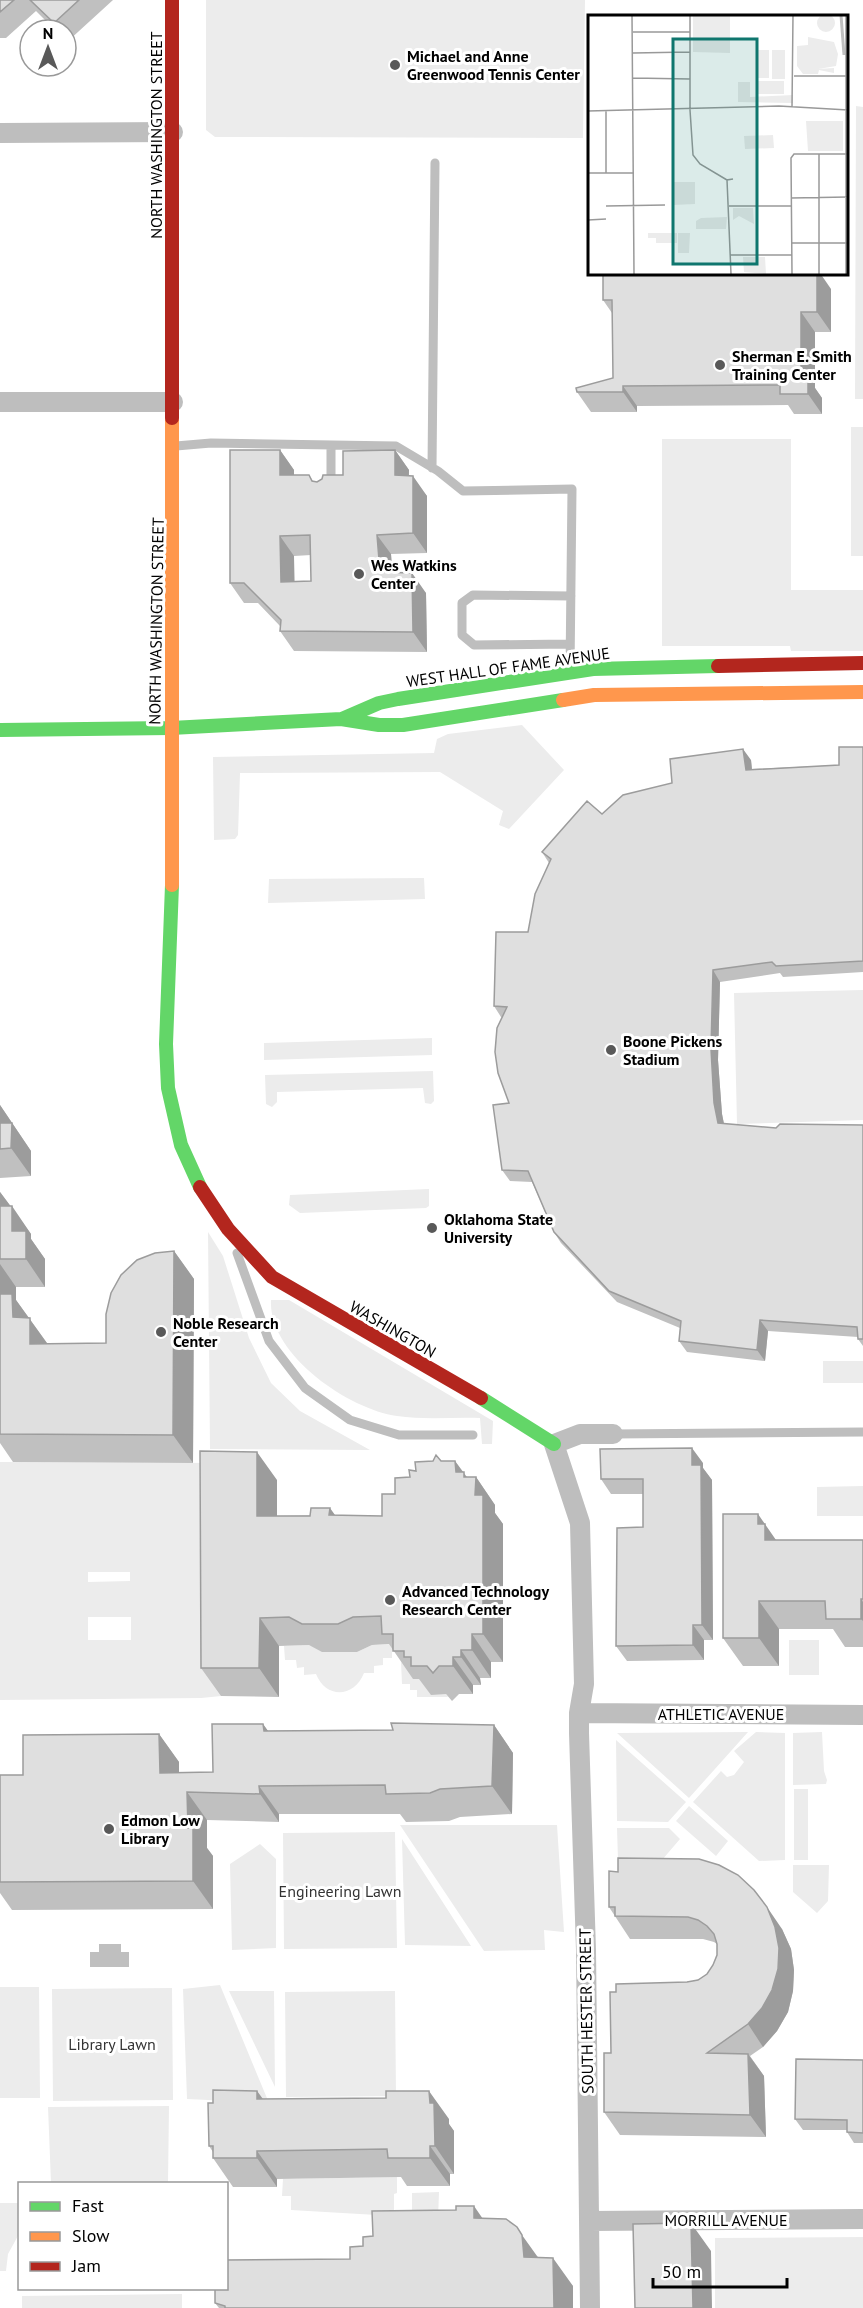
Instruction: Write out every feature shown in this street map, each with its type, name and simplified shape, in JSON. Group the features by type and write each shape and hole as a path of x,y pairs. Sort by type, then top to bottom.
{"main road":[{"name":"NORTH WASHINGTON STREET","path":"172,0 171,728 173,853 166,1044 168,1088 181,1145 200,1186 228,1228"},
{"name":"WEST HALL OF FAME AVENUE","path":"341,719 379,703 398,699 593,669 863,663"},
{"name":"WEST HALL OF FAME AVENUE","path":"0,730 171,728 341,719 379,725 403,725 594,695 863,692"},
{"name":"WASHINGTON","path":"228,1228 272,1277 489,1403 554,1444"}],"street":[{"path":"0,133 172,132"},
{"path":"0,402 173,402"},
{"path":"554,1444 580,1434 613,1434"},
{"name":"SOUTH HESTER STREET","path":"554,1444 580,1523 584,1684 579,1713 586,1950 590,2308"},
{"name":"ATHLETIC AVENUE","path":"579,1713 863,1715"},
{"name":"MORRILL AVENUE","path":"589,2221 863,2219"}],"lane":[{"path":"432,468 435,163"},
{"path":"173,446 211,443 396,446 432,468 463,491 572,489 570,673"},
{"path":"330,495 331,445"},
{"path":"570,644 474,645 462,635 462,603 473,595 571,596"},
{"path":"228,1228 269,1341 305,1388 350,1420 399,1435 473,1435"},
{"path":"613,1434 863,1432"}],"green space":[{"name":"Michael and Anne Greenwood Tennis Center","path":"206,0 585,0 583,138 215,137 206,130"},
{"path":"856,106 863,107 863,399 855,399"},
{"path":"851,427 863,427 863,556 851,556"},
{"path":"662,439 791,439 791,590 863,590 863,651 791,651 790,646 662,646"},
{"path":"522,725 564,770 509,829 499,825 503,811 440,772 240,773 238,835 235,839 214,840 213,757 434,753 437,739 448,734"},
{"path":"424,878 425,899 268,903 269,879"},
{"path":"863,990 863,1120 737,1124 734,993"},
{"path":"432,1038 432,1055 264,1060 264,1043"},
{"path":"433,1071 434,1101 431,1104 425,1103 423,1088 277,1092 277,1102 272,1107 266,1104 265,1075"},
{"path":"429,1189 429,1206 426,1208 300,1213 289,1205 290,1195"},
{"path":"208,1232 223,1256 249,1338 271,1383 300,1411 370,1450 210,1449"},
{"path":"271,1300 289,1300 493,1421 492,1444 482,1444 480,1418 397,1416 356,1403 335,1390 314,1376 283,1340 274,1320"},
{"path":"823,1361 863,1361 863,1383 823,1383"},
{"path":"0,1462 220,1463 221,1696 0,1700","holes":["88,1572 130,1572 130,1581 88,1582","88,1617 131,1617 131,1640 88,1640"]},
{"path":"863,1486 863,1516 817,1516 817,1487"},
{"path":"789,1640 819,1640 819,1675 789,1675"},
{"path":"392,1644 392,1658 383,1658 383,1665 374,1666 374,1673 364,1673 354,1687 347,1691 333,1691 326,1688 316,1674 304,1675 304,1667 297,1668 296,1660 285,1660 284,1646 309,1645 357,1652 372,1645"},
{"path":"401,1662 431,1685 431,1694 446,1694 448,1697 417,1697 417,1690 410,1690 410,1684 402,1684"},
{"path":"748,1732 689,1798 617,1733"},
{"path":"756,1732 785,1733 785,1860 759,1861 693,1802 721,1771 727,1777 734,1775 744,1762 734,1751"},
{"path":"822,1732 826,1784 793,1785 793,1733"},
{"path":"616,1740 686,1802 668,1822 617,1821"},
{"path":"794,1789 808,1789 808,1860 794,1860"},
{"path":"689,1806 728,1841 716,1856 676,1821"},
{"path":"400,1825 557,1825 564,1932 544,1930 545,1950 484,1951"},
{"path":"617,1828 669,1828 680,1839 662,1860 618,1860"},
{"name":"Engineering Lawn","path":"395,1832 397,1948 284,1949 283,1833"},
{"path":"402,1839 471,1946 405,1945"},
{"path":"260,1844 276,1859 276,1948 232,1950 230,1864"},
{"path":"793,1865 829,1865 828,1901 817,1913 793,1892"},
{"path":"220,1985 269,2103 187,2099 183,1989"},
{"path":"0,1987 39,1987 40,2098 0,2098"},
{"name":"Library Lawn","path":"172,1988 173,2100 53,2101 52,1989"},
{"path":"229,1991 274,1991 275,2087"},
{"path":"395,1991 396,2096 286,2097 285,1992"},
{"path":"169,2106 168,2182 51,2182 48,2107"},
{"path":"397,2177 394,2216 291,2210 291,2196 282,2196 283,2179"},
{"path":"439,2192 438,2219 412,2218 412,2193"},
{"path":"0,2203 18,2203 18,2236 8,2254 6,2271 0,2271"},
{"path":"863,2237 863,2308 715,2308 715,2238"},
{"path":"182,2294 182,2308 22,2308 22,2296"}],"shaded area":[{"path":"99,1944 121,1944 121,1952 129,1952 129,1967 90,1967 90,1952 99,1952"}],"building":[{"path":"0,0 14,0 0,12"},
{"path":"30,0 79,0 59,18 49,18"},
{"name":"Sherman E. Smith Training Center","path":"603,274 817,274 817,312 801,312 801,378 808,378 808,394 780,394 780,385 623,386 623,392 577,392 576,388 613,378 612,300 603,300"},
{"name":"Wes Watkins Center","path":"230,450 280,450 280,475 309,475 312,481 317,482 322,479 323,475 343,475 343,451 395,450 395,475 413,476 413,533 377,535 380,572 412,573 413,632 280,631 281,620 244,583 230,583","holes":["310,535 311,581 281,582 280,536"]},
{"name":"Boone Pickens Stadium","path":"839,747 863,747 863,961 776,966 772,962 713,970 711,1049 714,1103 718,1123 776,1128 780,1124 863,1125 863,1339 858,1339 857,1327 760,1320 757,1350 679,1341 681,1321 609,1291 554,1232 528,1171 502,1170 493,1105 509,1103 498,1073 495,1052 497,1028 507,1007 494,1006 496,932 528,932 535,894 551,859 542,852 587,801 602,814 623,795 672,783 670,759 743,749 746,770 839,765"},
{"path":"0,1123 12,1123 11,1148 0,1149"},
{"path":"0,1206 12,1206 12,1231 26,1231 26,1259 0,1259"},
{"path":"174,1251 173,1435 0,1434 0,1294 12,1294 13,1317 30,1318 30,1344 106,1343 106,1314 111,1293 121,1275 137,1260 155,1253"},
{"path":"692,1448 692,1465 701,1465 702,1625 693,1625 693,1645 616,1646 617,1528 643,1527 643,1479 601,1479 600,1449"},
{"path":"200,1451 257,1452 257,1516 310,1516 311,1508 330,1508 329,1515 382,1516 382,1494 395,1494 395,1478 410,1477 409,1470 416,1471 415,1462 433,1461 436,1455 441,1461 455,1461 456,1472 464,1472 464,1477 476,1477 475,1495 483,1495 483,1634 472,1634 472,1650 461,1650 461,1657 453,1657 453,1666 439,1666 433,1673 427,1666 411,1666 411,1657 404,1657 404,1651 393,1651 393,1634 382,1634 381,1616 353,1617 338,1624 302,1624 289,1617 260,1618 259,1668 201,1668"},
{"path":"723,1514 758,1514 758,1524 765,1524 765,1540 863,1540 861,1619 826,1619 825,1601 759,1601 759,1638 723,1638"},
{"path":"391,1723 494,1725 492,1786 440,1789 430,1793 386,1794 385,1785 259,1786 260,1794 187,1792 188,1828 193,1828 193,1881 0,1882 0,1775 23,1775 23,1735 159,1734 160,1773 213,1772 212,1724 263,1724 264,1731 393,1730"},
{"path":"618,1858 699,1859 719,1865 738,1875 767,1907 775,1927 779,1948 778,1969 772,1990 762,2008 748,2024 707,2053 748,2054 750,2115 604,2112 604,2053 611,2053 610,1992 616,1992 616,1984 698,1980 707,1974 717,1955 714,1934 698,1920 688,1917 615,1916 615,1907 609,1907 609,1871 618,1872"},
{"path":"796,2059 863,2060 863,2133 847,2132 847,2120 795,2119"},
{"path":"213,2090 257,2091 257,2099 386,2098 386,2091 429,2091 430,2103 434,2103 435,2146 430,2146 430,2158 388,2158 387,2149 257,2151 257,2158 213,2158 213,2146 209,2146 208,2103 213,2103"},
{"path":"456,2206 474,2206 474,2218 506,2219 517,2227 522,2235 524,2257 553,2258 554,2308 225,2308 215,2303 215,2290 228,2290 228,2260 350,2259 350,2247 363,2246 363,2237 373,2236 372,2211 456,2210"},
{"path":"691,2223 693,2308 635,2308 633,2224"}],"traffic: fast":[{"path":"342,719 379,703 398,699 593,669 718,666"},
{"path":"0,730 171,728 341,719 379,725 403,725 563,700"},
{"path":"172,885 166,1044 168,1088 181,1145 200,1187"},
{"path":"481,1398 554,1444"}],"traffic: slow":[{"path":"172,418 172,885"},
{"path":"563,700 594,695 863,692"}],"traffic: jam":[{"path":"172,0 172,418"},
{"path":"718,666 863,663"},
{"path":"200,1187 228,1229 272,1277 481,1398"}],"place":[{"name":"Michael and Anne Greenwood Tennis Center","path":"395,65"},
{"name":"Sherman E. Smith Training Center","path":"720,365"},
{"name":"Wes Watkins Center","path":"359,574"},
{"name":"Boone Pickens Stadium","path":"611,1050"},
{"name":"Oklahoma State University","path":"432,1228"},
{"name":"Noble Research Center","path":"161,1332"},
{"name":"Advanced Technology Research Center","path":"390,1600"},
{"name":"Edmon Low Library","path":"109,1829"}]}
